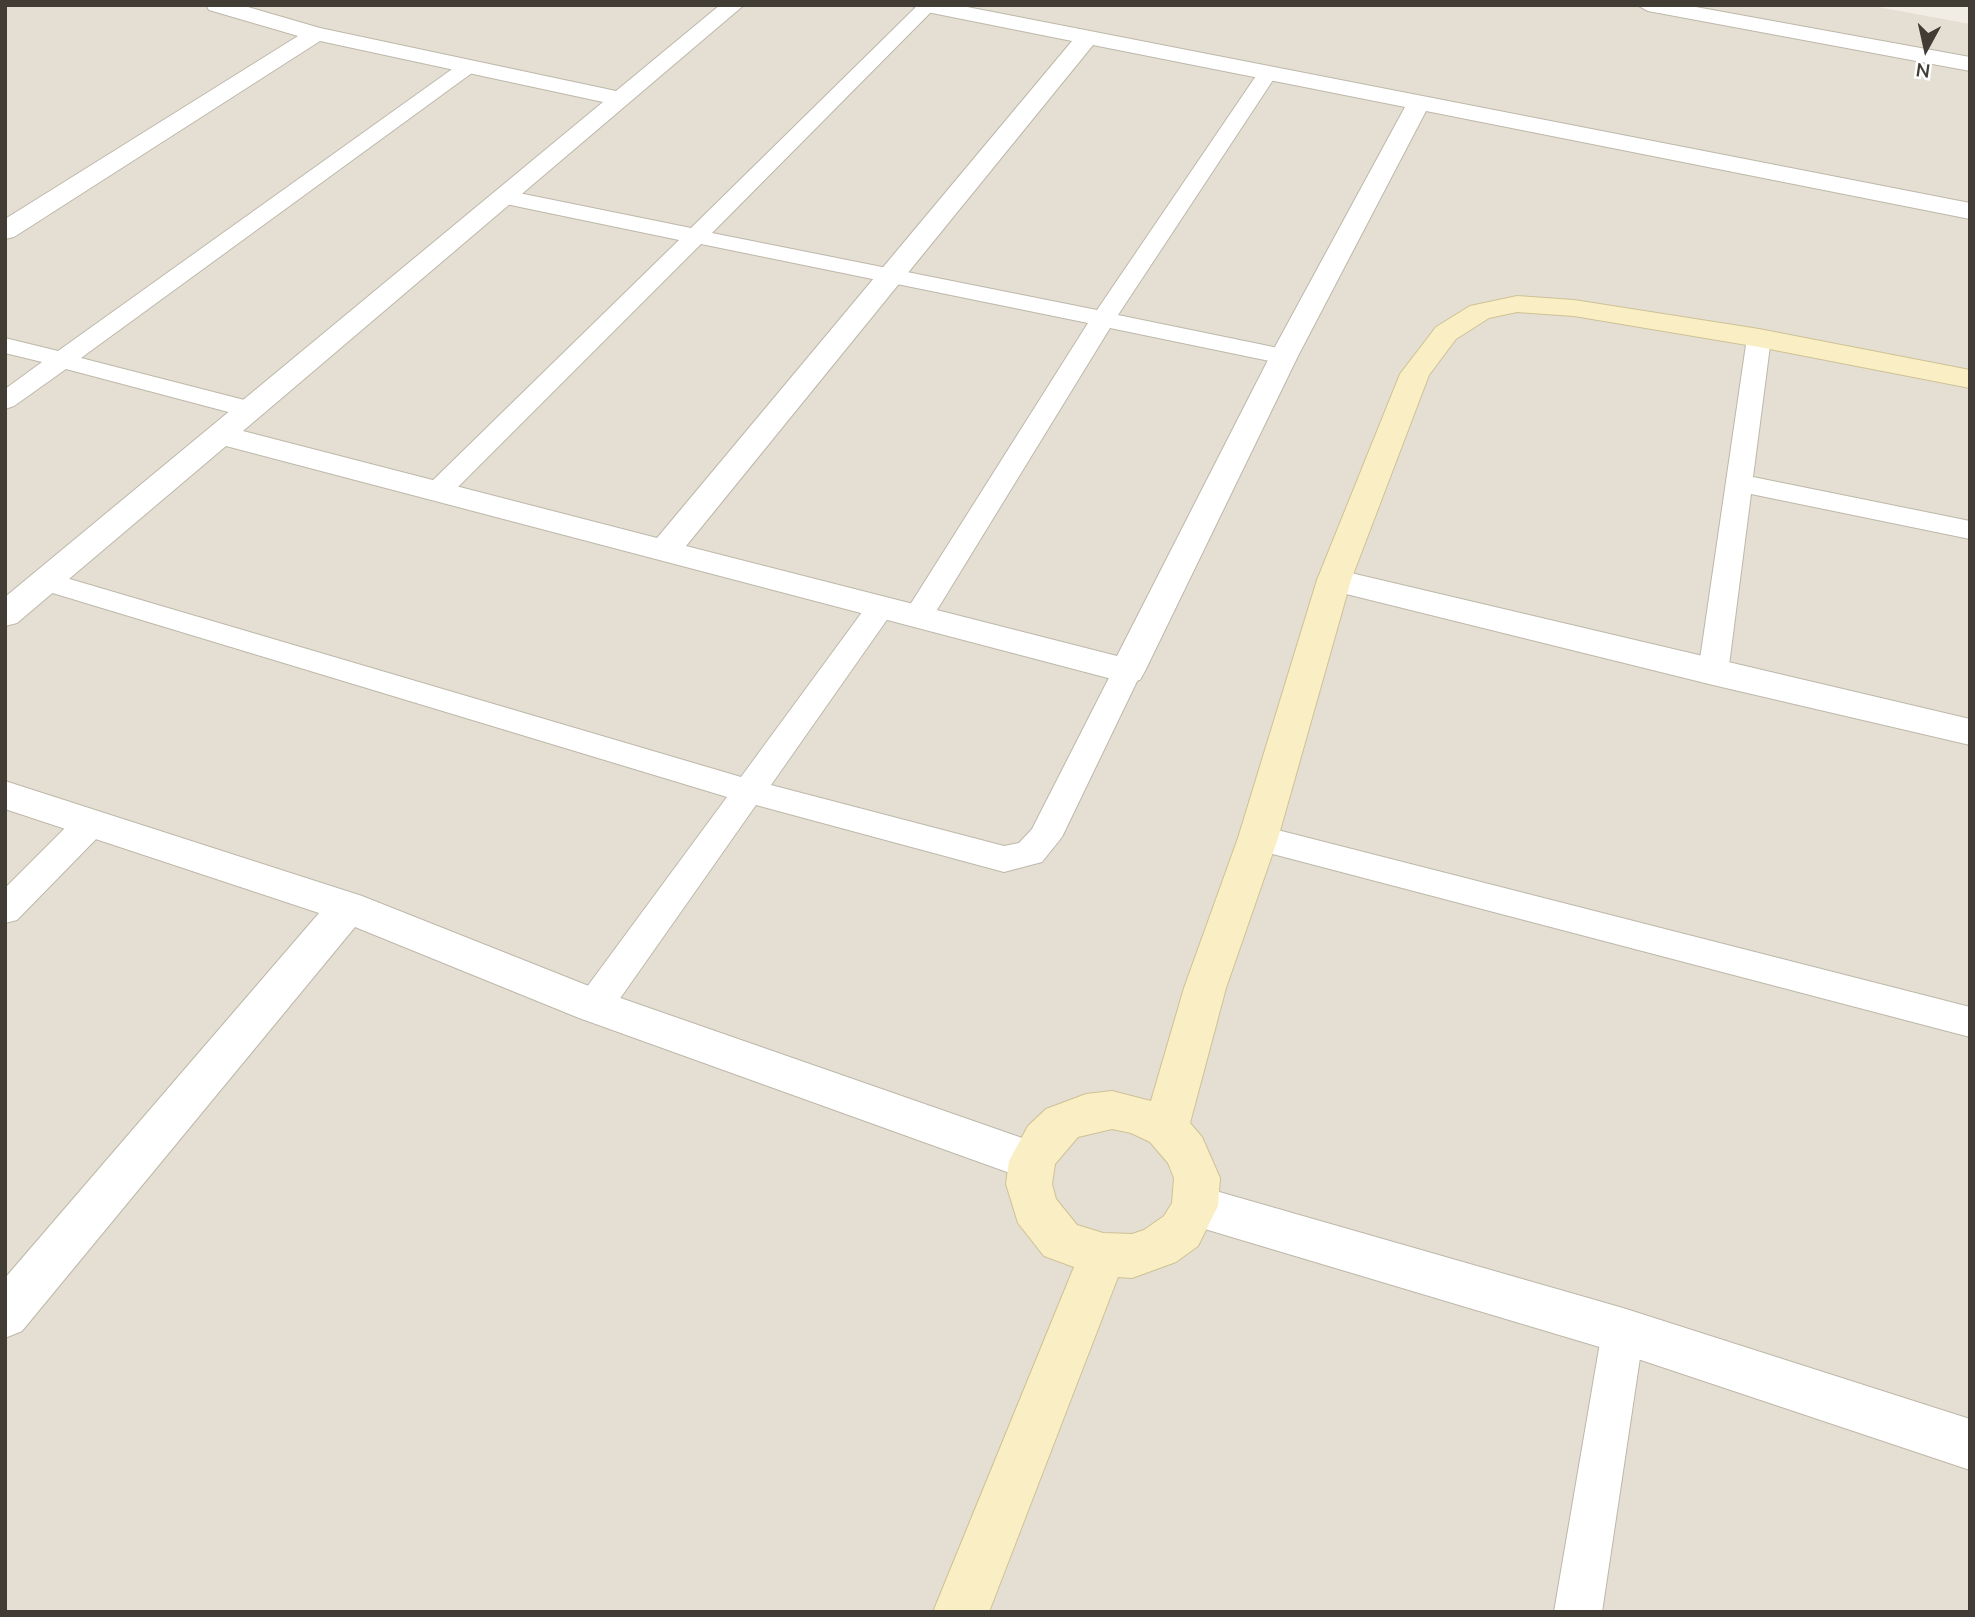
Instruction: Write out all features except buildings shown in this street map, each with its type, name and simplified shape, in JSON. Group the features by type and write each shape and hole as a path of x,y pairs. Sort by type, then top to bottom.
{"street":[{"path":"217,5 316,34 622,99"},
{"path":"5,615 733,5"},
{"path":"1648,5 1970,64"},
{"path":"925,6 1970,211"},
{"path":"5,231 316,34"},
{"path":"665,550 1087,38"},
{"path":"221,435 1127,671 1284,356 1418,104"},
{"path":"1166,1128 1205,988 1258,838 1334,580 1415,374 1446,333 1480,312 1517,304 1574,308 1759,338 1970,379"},
{"path":"1334,580 1713,674 1970,732"},
{"path":"5,795 348,907 594,1006 1032,1161"},
{"path":"5,1315 348,907"},
{"path":"1112,1110 1138,1115 1166,1128 1186,1151 1197,1178 1195,1206 1181,1231 1159,1247 1132,1256 1103,1255 1060,1241 1035,1208 1029,1184 1032,1161 1044,1140 1062,1123 1086,1113 1112,1110"},
{"path":"1195,1206 1623,1331 1970,1445"},
{"path":"961,1612 1103,1255"}],"lane":[{"path":"438,491 925,6"},
{"path":"5,401 469,66"},
{"path":"918,616 1103,319 1267,74"},
{"path":"504,197 1284,356"},
{"path":"1713,674 1759,338"},
{"path":"5,345 251,410"},
{"path":"1740,483 1970,530"},
{"path":"46,581 748,791 1004,859 1030,853 1045,837 1127,671"},
{"path":"594,1006 881,607"},
{"path":"5,910 91,823"},
{"path":"1258,838 1970,1022"},
{"path":"1578,1612 1623,1331"}],"shaded area":[{"path":"5,5 1867,5 1970,24 1970,1612 5,1612"}]}
